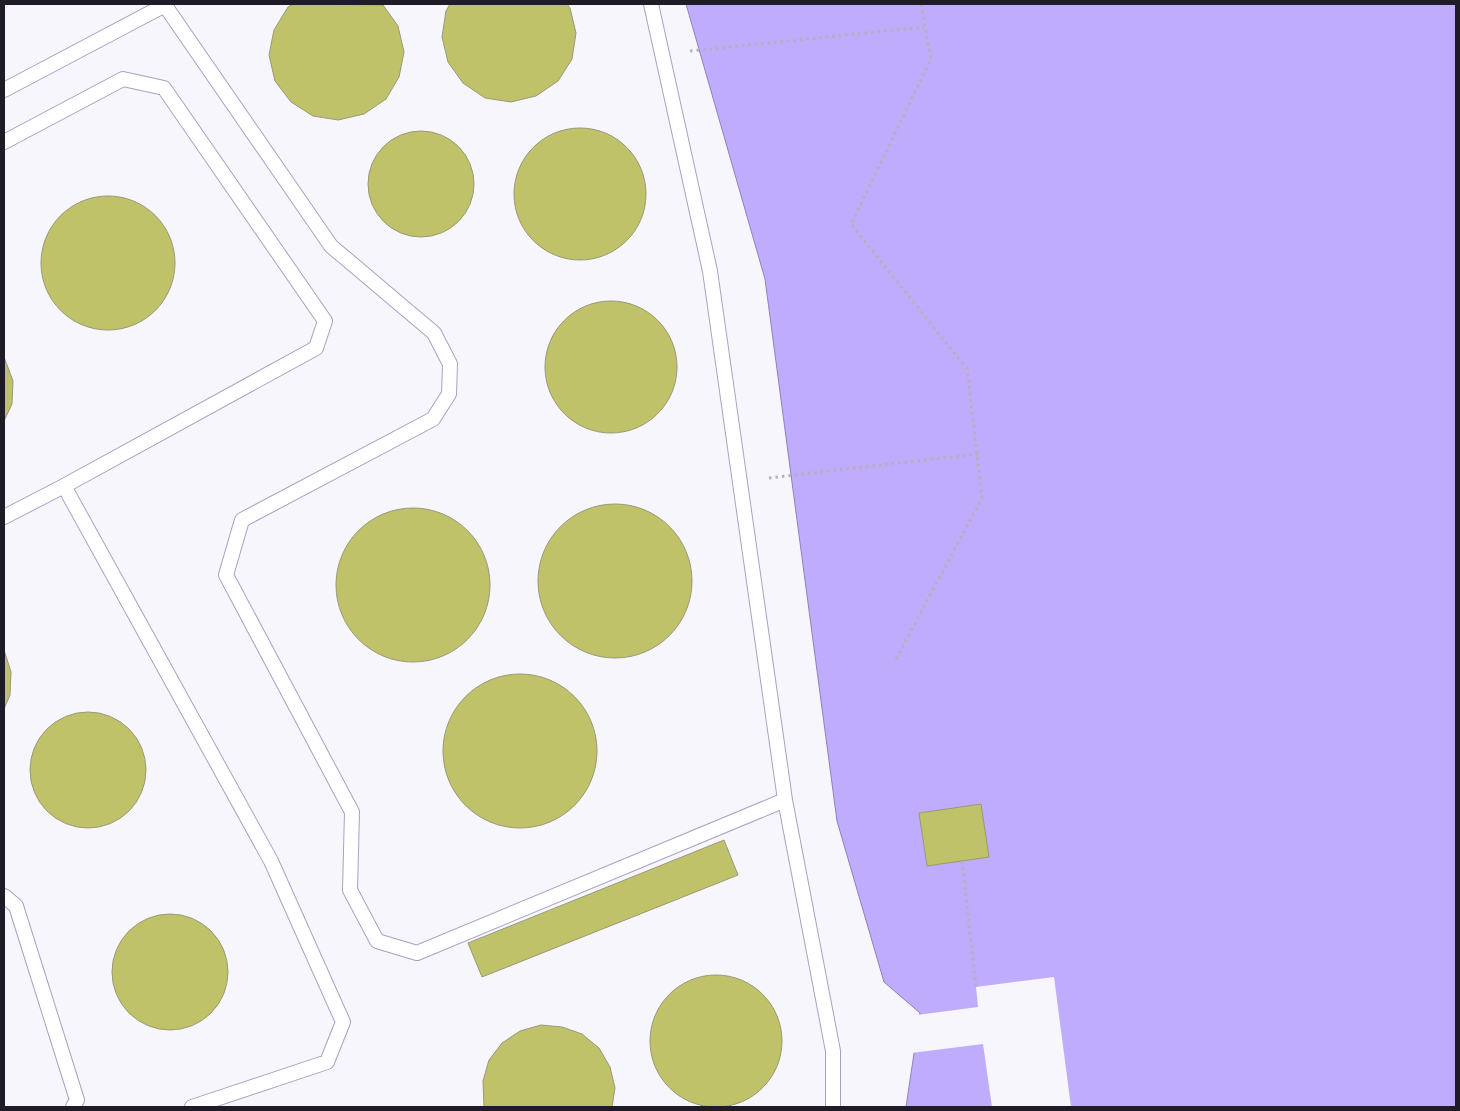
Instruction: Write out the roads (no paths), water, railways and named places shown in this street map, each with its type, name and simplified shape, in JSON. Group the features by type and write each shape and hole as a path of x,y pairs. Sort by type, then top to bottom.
{"lane":[{"path":"4,90 165,4 331,246 434,333 450,364 449,394 433,419 242,520 226,575 352,812 350,890 377,941 417,953 785,800"},
{"path":"651,4 710,271 785,800 833,1051 833,1107"},
{"path":"4,142 123,79 164,88 325,321 316,348 4,517"},
{"path":"64,486 271,861 343,1022 327,1062 192,1107"},
{"path":"4,896 16,906 77,1100 73,1107"}]}
